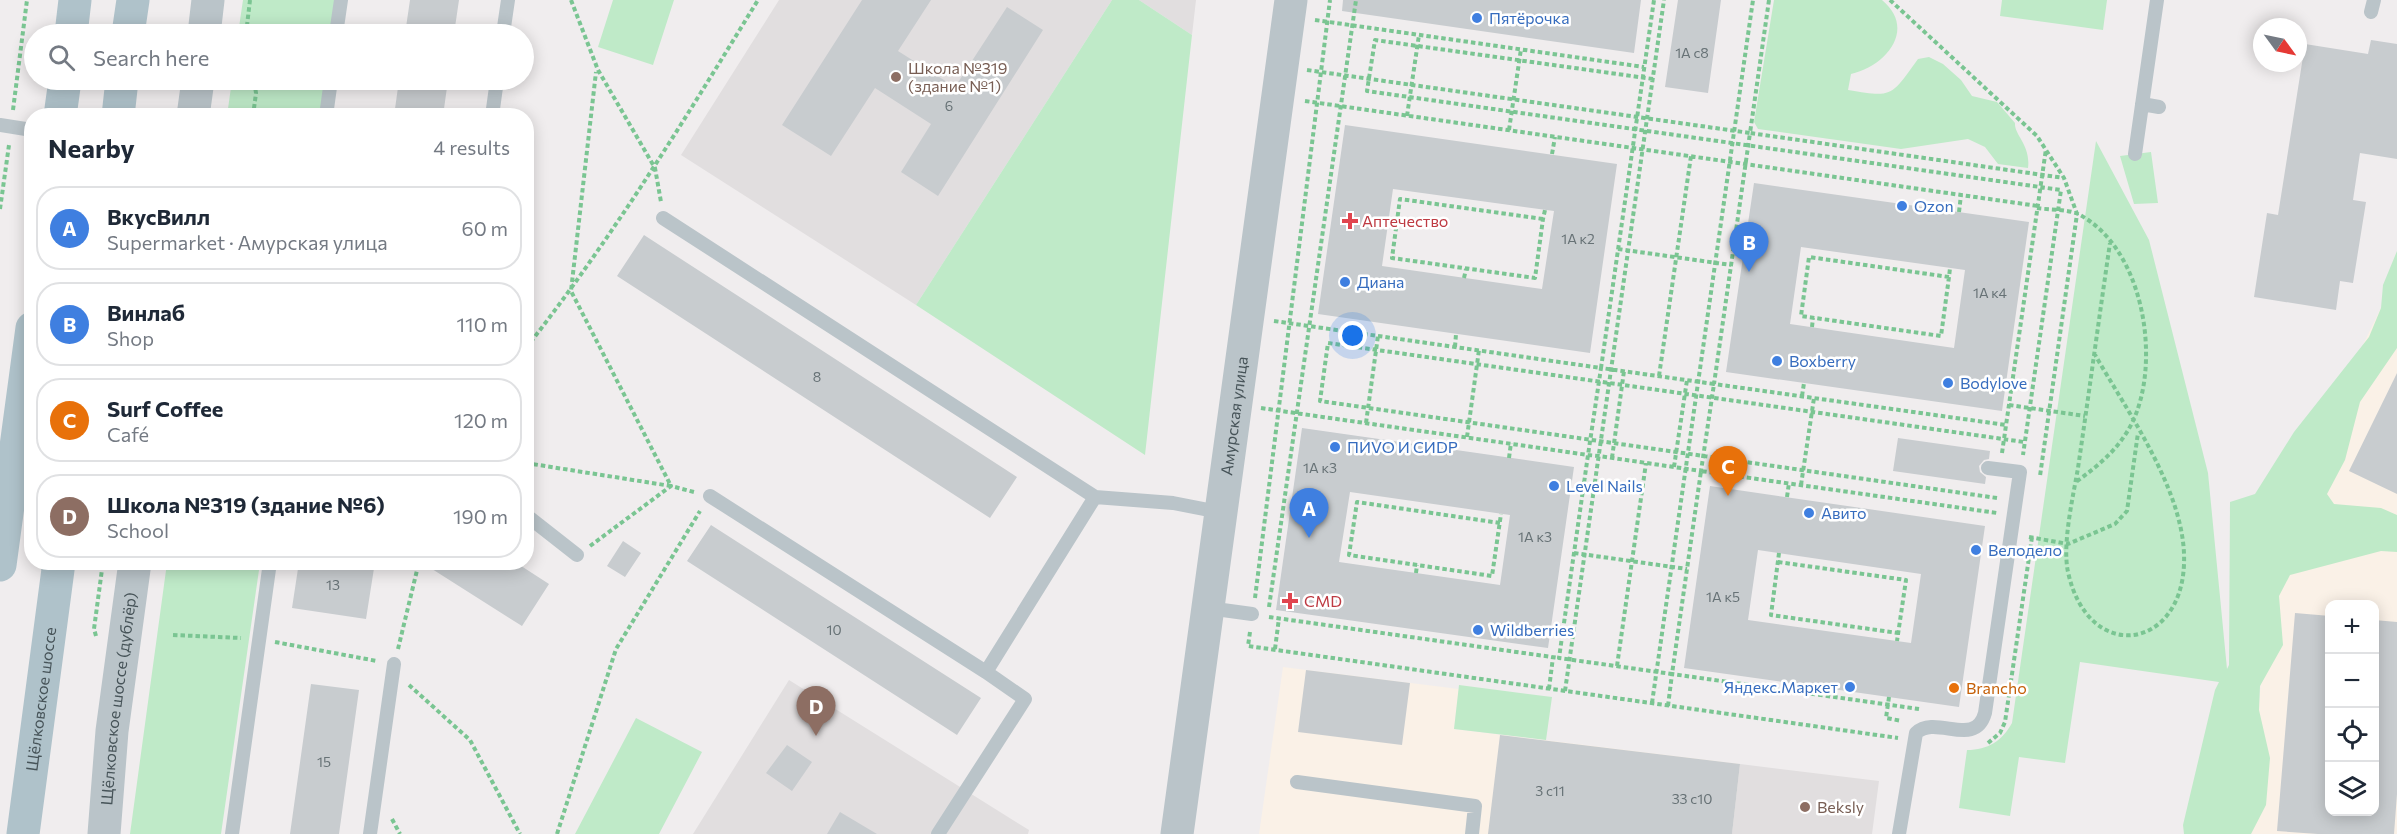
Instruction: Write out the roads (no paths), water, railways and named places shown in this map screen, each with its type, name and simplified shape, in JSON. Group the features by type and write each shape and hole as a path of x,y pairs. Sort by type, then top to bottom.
{"main road":[{"path":"71,24 75,0"},
{"path":"129,24 133,0"},
{"path":"61,108 63,90"},
{"path":"119,108 121,90"},
{"path":"0,565 24,387"},
{"name":"Щёлковское шоссе","path":"23,834 58,570"}],"street":[{"path":"205,24 208,0"},
{"name":"Амурская улица","path":"1177,834 1219,513 1302,10"},
{"path":"194,108 197,90"},
{"name":"Щёлковское шоссе (дублёр)","path":"104,834 112,731 134,570"},
{"path":"81,834 112,731"}],"lane":[{"path":"337,24 340,0"},
{"path":"504,24 508,0"},
{"path":"2135,154 2157,0"},
{"path":"327,108 330,90"},
{"path":"493,108 496,90"},
{"path":"2142,104 2159,106"},
{"path":"5,126 24,129"},
{"path":"663,218 1095,497 1173,503 1219,513"},
{"path":"1899,834 1913,740 1922,727 1968,731 1980,725 1984,720 2020,472 1994,469"},
{"path":"710,496 1025,699 938,834"},
{"path":"986,672 1095,497"},
{"path":"534,521 577,555"},
{"path":"232,834 269,570"},
{"path":"1208,608 1252,615"},
{"path":"370,834 394,664"},
{"path":"1296,782 1475,806 1472,834"}],"place":[{"name":"Пятёрочка","path":"1477,18"},
{"name":"Школа №319 (здание №1)","path":"896,77"},
{"name":"Ozon","path":"1902,206"},
{"name":"Аптечество","path":"1350,221"},
{"name":"Винлаб","path":"1749,272"},
{"name":"Диана","path":"1345,282"},
{"name":"Boxberry","path":"1777,361"},
{"name":"Bodylove","path":"1948,383"},
{"name":"ПИVO И СИDР","path":"1335,447"},
{"name":"Level Nails","path":"1554,486"},
{"name":"Surf Coffee","path":"1728,496"},
{"name":"Авито","path":"1809,513"},
{"name":"ВкусВилл","path":"1309,538"},
{"name":"Велодело","path":"1976,550"},
{"name":"CMD","path":"1290,601"},
{"name":"Wildberries","path":"1478,630"},
{"name":"Яндекс.Маркет","path":"1850,687"},
{"name":"Brancho","path":"1954,688"},
{"name":"Школа №319 (здание №6)","path":"816,736"},
{"name":"Beksly","path":"1805,807"}]}
